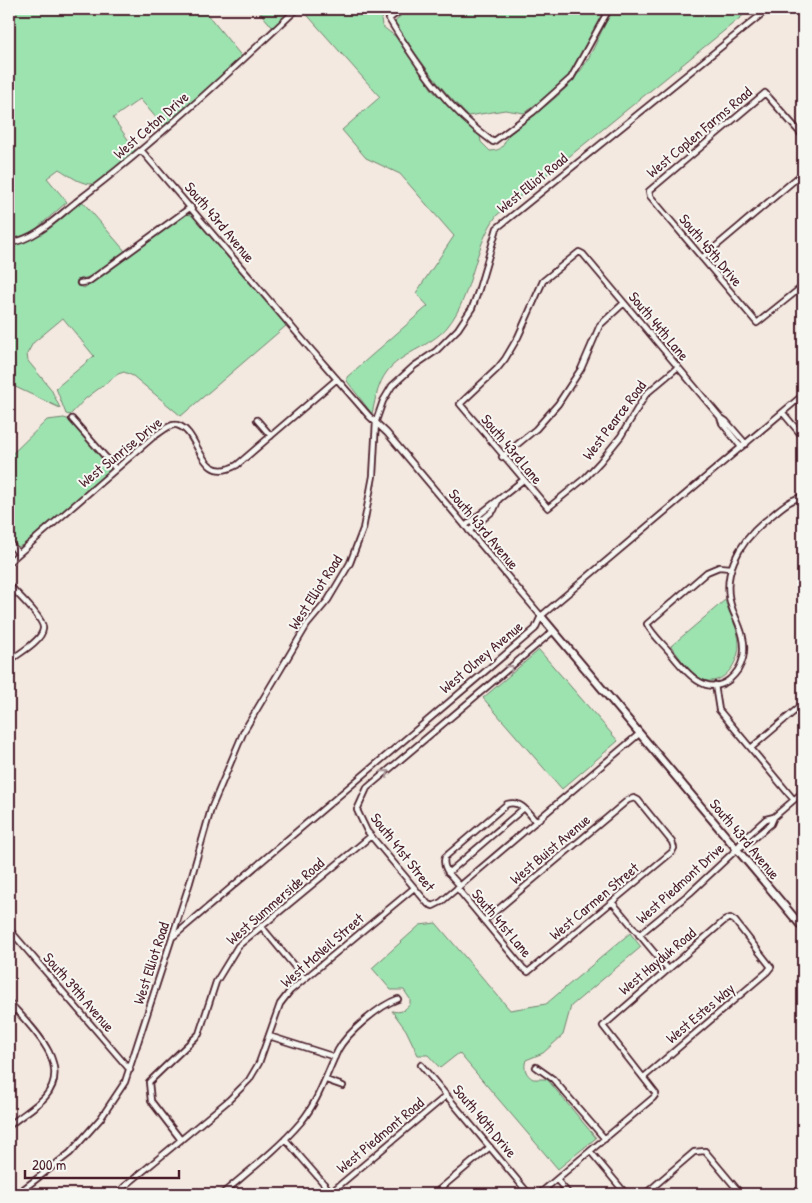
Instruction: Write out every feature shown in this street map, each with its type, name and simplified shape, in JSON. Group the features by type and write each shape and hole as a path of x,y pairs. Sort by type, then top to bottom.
{"street":[{"name":"West Ceton Drive","path":"9,243 30,237 141,150 298,9"},
{"path":"402,9 389,19 425,75 460,113 493,142 534,112 577,71 609,9"},
{"name":"West Elliot Road","path":"17,1194 70,1153 115,1098 130,1070 173,937 211,809 244,730 307,625 328,600 350,563 364,530 373,476 376,420 383,401 392,386 414,366 436,351 458,329 472,308 497,228 768,9"},
{"name":"West Coplen Farms Road","path":"648,192 766,93 803,136"},
{"name":"South 43rd Avenue","path":"141,150 336,379 369,416 376,420 552,632 803,928"},
{"path":"702,258 803,173"},
{"name":"South 45th Drive","path":"648,192 757,323 803,286"},
{"path":"80,283 88,282 191,207"},
{"name":"South 44th Lane","path":"460,404 498,369 506,359 518,337 542,281 579,252 744,446"},
{"path":"502,457 536,429 558,404 581,370 600,325 624,303"},
{"name":"West Pearce Road","path":"548,508 585,478 600,462 621,436 646,394 678,367"},
{"name":"West Sunrise Drive","path":"9,562 153,437 172,425 177,425 183,429 208,463 216,470 222,471 237,465 336,379"},
{"name":"West Olney Avenue","path":"173,937 535,629 540,616 803,395"},
{"name":"South 43rd Lane","path":"460,404 522,481 548,508"},
{"path":"783,412 803,437"},
{"path":"72,419 116,469"},
{"path":"257,420 271,436"},
{"path":"465,526 522,481"},
{"path":"731,568 719,567 707,572 647,624 691,677 701,683 715,685 727,681 742,664 744,657 744,640 730,595 731,568 738,550 749,536 797,498 803,497"},
{"path":"469,531 494,510 498,501"},
{"path":"482,511 486,516"},
{"path":"9,542 18,553"},
{"path":"9,585 43,625 43,630 36,640 9,661"},
{"name":"South 41st Street","path":"459,887 433,906 428,904 371,836 357,810 367,788 552,632"},
{"path":"715,685 719,710 794,800 803,792"},
{"path":"751,748 803,704"},
{"path":"459,887 639,734"},
{"name":"West Carmen Street","path":"528,972 674,848 672,842 650,814 634,798"},
{"name":"West Buist Avenue","path":"484,921 628,800 634,798"},
{"name":"West Piedmont Drive","path":"640,935 690,893 737,849 744,838 794,800"},
{"path":"524,808 448,872 444,866 445,857 507,804 514,802 524,808 536,822"},
{"name":"West Summerside Road","path":"181,1140 155,1106 149,1093 149,1082 154,1075 199,1034 216,982 230,956 261,926 371,836"},
{"name":"South 41st Lane","path":"448,872 484,921 528,972"},
{"name":"West McNeil Street","path":"121,1193 229,1100 248,1080 259,1063 280,1004 290,991 414,888"},
{"path":"612,902 668,969"},
{"name":"West Hayduk Road","path":"644,1077 603,1026 607,1020 724,920 730,918 735,921 771,967"},
{"path":"261,926 304,978"},
{"name":"South 39th Avenue","path":"9,929 130,1070"},
{"name":"West Estes Way","path":"644,1077 768,972 771,967"},
{"path":"222,1194 285,1139 314,1104 341,1045 386,1003 398,999"},
{"path":"9,1002 44,1043 52,1058 54,1072 53,1081 45,1097 9,1126"},
{"path":"9,1015 15,1010"},
{"path":"269,1036 335,1057"},
{"name":"South 40th Drive","path":"421,1065 529,1194"},
{"path":"536,1067 553,1078 604,1139"},
{"path":"539,1194 656,1094 644,1077"},
{"path":"326,1080 343,1086"},
{"name":"West Piedmont Road","path":"330,1193 447,1095"},
{"path":"285,1139 330,1193"},
{"path":"434,1194 490,1147"},
{"path":"645,1194 694,1152 700,1150 705,1151 741,1194"},
{"path":"590,1151 626,1194"},
{"path":"556,1180 569,1194"}],"green space":[{"path":"16,9 203,9 243,58 164,127 140,99 113,118 136,151 95,184 80,182 59,169 47,178 67,202 29,235 9,242 9,20"},
{"path":"257,9 294,9 274,29"},
{"path":"302,9 389,9 381,19 382,26 396,37 433,91 480,136 481,142 490,151 502,147 511,133 557,96 574,79 586,63 614,9 751,9 497,215 482,242 457,313 439,335 399,360 386,373 378,390 372,414 347,381 347,377 428,306 416,293 454,236 400,174 366,158 342,130 380,97"},
{"path":"406,9 606,9 576,67 558,86 524,113 505,110 468,116 428,71 395,22"},
{"path":"82,201 125,251 93,276 77,280 76,284 84,288 184,214 193,215 287,325 181,416 133,376 124,372 118,374 85,399 70,415 66,414 56,388 94,356 63,318 33,343 27,354 28,361 51,389 60,408 9,384 9,246 32,238"},
{"path":"64,418 70,420 113,469 23,545 18,547 9,539 9,457 47,420"},
{"path":"725,600 737,633 738,653 735,662 725,676 718,680 710,681 693,674 671,646"},
{"path":"539,650 618,741 562,789 483,698"},
{"path":"436,923 510,1010 546,1004 630,933 641,947 571,1006 563,1035 543,1053 526,1060 525,1068 529,1075 533,1079 547,1079 596,1138 558,1169 459,1053 440,1068 428,1055 418,1055 406,1030 392,1011 400,1012 404,1010 410,1004 410,999 404,990 391,990 372,968 420,925"}]}
